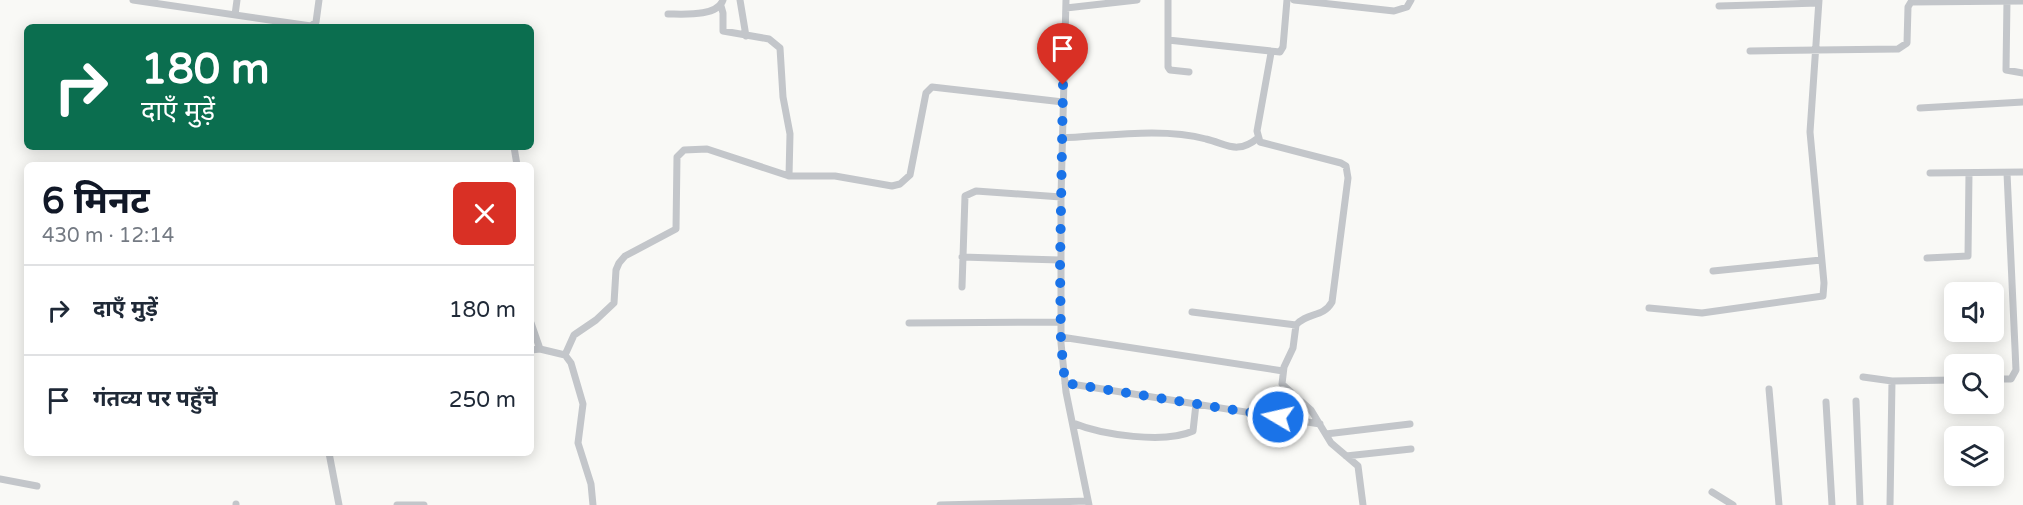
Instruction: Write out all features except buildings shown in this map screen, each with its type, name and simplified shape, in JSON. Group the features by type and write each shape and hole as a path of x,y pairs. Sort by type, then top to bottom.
{"street":[{"path":"133,0 194,4 235,15 297,24"},
{"path":"235,15 237,0"},
{"path":"314,24 316,22 319,0"},
{"path":"740,0 746,36"},
{"path":"940,505 1088,503 1065,383 1060,322 1066,4 1137,0"},
{"path":"1168,0 1167,66 1170,70 1189,72"},
{"path":"1168,40 1270,53 1280,52 1283,47 1287,0"},
{"path":"1294,0 1394,11 1407,7 1411,0"},
{"path":"2007,1 2006,70 2023,73"},
{"path":"1749,51 1903,47 1907,43 1908,7 1911,2 2023,1"},
{"path":"1649,308 1702,313 1819,299 1824,293 1810,132 1819,2 1719,6"},
{"path":"668,14 705,11 722,3 722,30 769,39 780,48 783,97 790,134 789,176"},
{"path":"1062,138 1164,135 1204,138 1231,147 1251,144 1258,138 1270,53"},
{"path":"565,355 574,335 596,320 614,303 616,270 625,256 676,229 677,156 684,150 704,149 789,176 835,176 892,186 900,184 910,175 926,93 932,87 1063,102"},
{"path":"1920,108 2023,102"},
{"path":"1258,138 1262,144 1341,163 1347,172 1332,302 1323,313 1305,317 1296,325 1293,348 1281,380 1284,386 1311,410 1331,443 1358,466 1361,473 1363,505"},
{"path":"1930,173 2023,172"},
{"path":"1927,258 1968,256 1969,173"},
{"path":"2004,379 2012,379 2015,375 2019,351 2007,173"},
{"path":"962,287 965,196 970,192 1061,197"},
{"path":"962,257 1060,260"},
{"path":"1713,271 1821,260"},
{"path":"1192,312 1296,325"},
{"path":"909,323 1060,322"},
{"path":"534,332 540,349"},
{"path":"1061,338 1283,371"},
{"path":"534,350 565,355 572,363 583,404 578,443 591,484 593,505"},
{"path":"1863,377 1892,381 1944,380"},
{"path":"1890,505 1892,381"},
{"path":"1065,383 1320,424"},
{"path":"1769,389 1779,505"},
{"path":"1856,401 1860,505"},
{"path":"1826,402 1832,505"},
{"path":"1073,423 1094,431 1159,438 1193,431 1196,404"},
{"path":"1326,434 1410,424"},
{"path":"1346,456 1411,449"},
{"path":"330,456 339,505"},
{"path":"0,479 37,486"},
{"path":"1712,492 1733,505"},
{"path":"398,505 424,505"}],"route":[{"path":"1063,85 1060,268 1062,367 1065,383 1278,417"}]}
